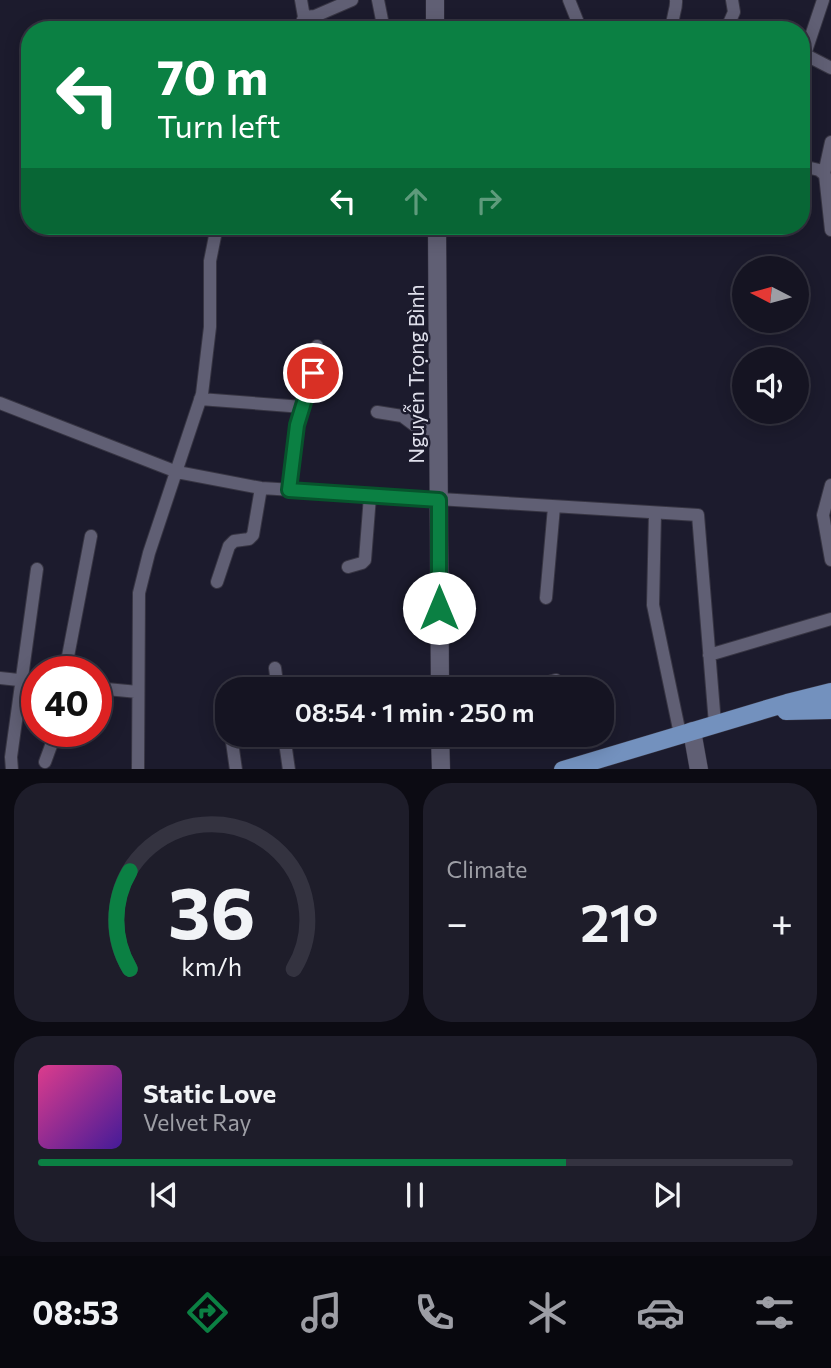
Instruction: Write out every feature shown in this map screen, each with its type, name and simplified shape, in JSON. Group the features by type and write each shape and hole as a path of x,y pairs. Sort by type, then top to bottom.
{"main road":[{"path":"563,769 602,764 686,732 831,692"},
{"path":"737,717 799,709 831,710"}],"street":[{"path":"301,0 302,21"},
{"path":"304,17 316,16 352,0"},
{"path":"378,0 382,21"},
{"path":"435,0 435,21"},
{"path":"569,0 577,21"},
{"path":"672,21 676,0"},
{"path":"730,21 734,12 732,0"},
{"path":"810,38 823,0"},
{"path":"810,60 831,68"},
{"path":"831,142 824,174 831,230"},
{"path":"810,168 824,174"},
{"path":"138,769 139,593 149,553 200,399 210,327 210,261 215,235"},
{"name":"Nguyễn Trọng Bình","path":"437,235 440,677"},
{"path":"289,490 294,440 311,383 317,346"},
{"path":"200,399 303,407"},
{"path":"0,403 177,472 261,488 698,515 715,724"},
{"path":"377,412 402,416 418,428 439,430"},
{"path":"831,485 823,515 831,560"},
{"path":"217,582 229,546 234,541 248,540 253,535 261,488"},
{"path":"348,567 365,560 370,496"},
{"path":"546,598 554,507"},
{"path":"655,513 653,605 686,732 699,769"},
{"path":"68,656 91,536"},
{"path":"24,656 37,569"},
{"path":"709,655 831,619"},
{"path":"275,667 276,677"},
{"path":"0,678 21,680 11,757 12,769 0,769"},
{"path":"112,690 138,692"},
{"path":"45,762 50,747"},
{"path":"233,747 236,769"},
{"path":"286,747 289,769"},
{"path":"440,747 441,769"}],"route":[{"path":"313,373 297,425 289,490 439,500 439,608"}]}
